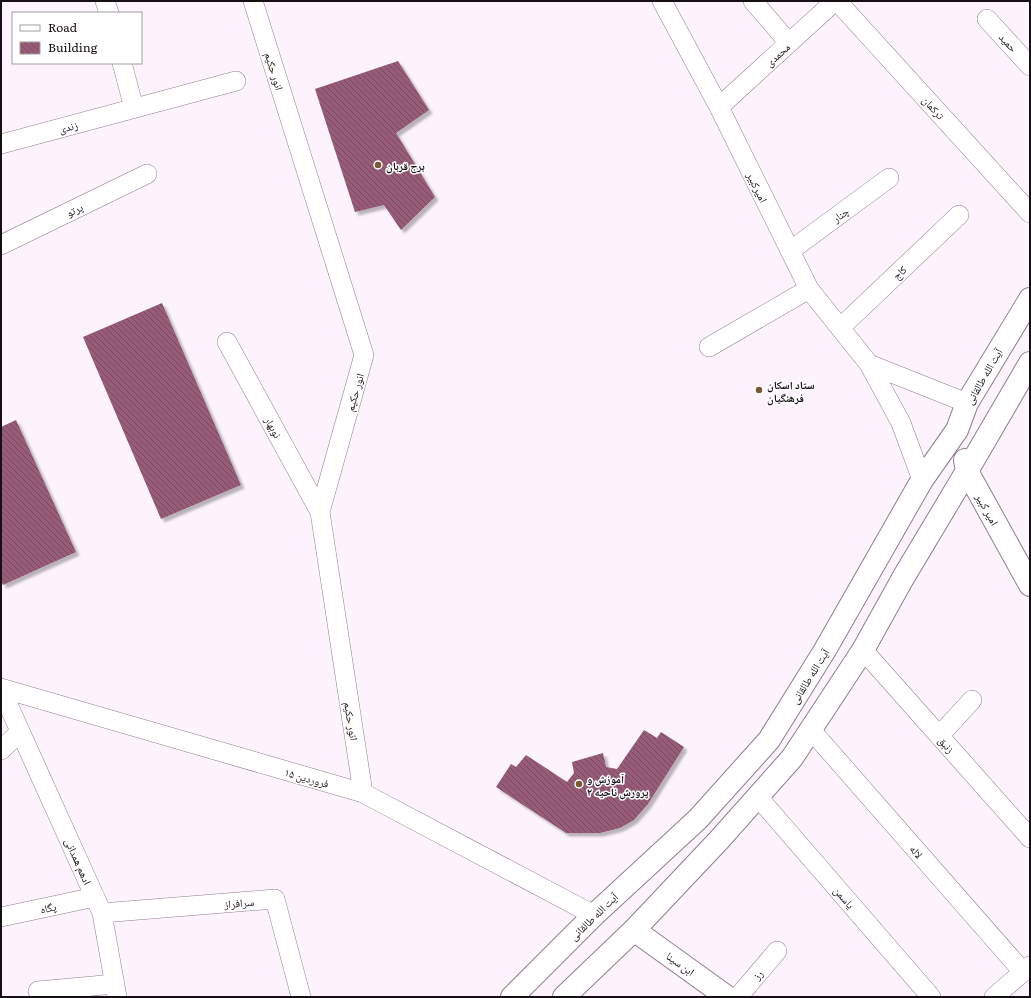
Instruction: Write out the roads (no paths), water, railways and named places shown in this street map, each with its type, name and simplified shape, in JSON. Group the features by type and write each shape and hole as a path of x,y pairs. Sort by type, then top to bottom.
{"main road":[{"name":"آیت الله طالقانی","path":"512,997 594,914 698,819 769,740 825,650 922,480 957,430 967,402 1030,299"},
{"path":"564,997 634,930 758,797 792,758 863,650 903,578 1030,363"},
{"name":"امیر کبیر","path":"957,430 967,471 1030,585"},
{"path":"876,561 903,578"},
{"name":"ابن سینا","path":"634,930 727,997"}],"street":[{"path":"105,1 109,12"},
{"name":"انور حکیم","path":"253,1 364,355 320,512 363,793"},
{"name":"امیرکبیر","path":"662,1 719,107 809,289 869,364 901,423 922,480"},
{"path":"753,1 789,43"},
{"name":"محمدی","path":"719,107 836,1"},
{"name":"ترکمان","path":"836,1 1030,213"},
{"name":"حمید","path":"988,18 1030,66"},
{"path":"122,64 134,108"},
{"name":"زندی","path":"1,144 236,81"},
{"name":"پرتو","path":"1,245 147,174"},
{"name":"چنار","path":"790,251 889,178"},
{"name":"کاج","path":"840,328 958,215"},
{"path":"709,347 809,289"},
{"name":"نوبهار","path":"227,342 320,512"},
{"path":"869,364 967,402"},
{"name":"زنبق","path":"863,650 1030,838"},
{"name":"۱۵ فروردین","path":"1,688 363,793 594,914"},
{"name":"ادهم همدانی","path":"1,688 99,905 116,990"},
{"path":"940,736 972,700"},
{"name":"لاله","path":"811,730 1026,969"},
{"path":"1,734 20,732"},
{"path":"1,750 20,732"},
{"name":"یاسمن","path":"758,797 931,997"},
{"name":"سرافراز","path":"99,905 275,899 301,997"},
{"name":"پگاه","path":"1,917 99,905"},
{"name":"رز","path":"738,997 777,951"},
{"path":"994,997 1026,969"},
{"path":"38,991 116,990"}],"place":[{"name":"برج قربان","path":"378,165"},
{"name":"ستاد اسکان فرهنگیان","path":"759,390"},
{"name":"آموزش و پرورش ناحیه ۲","path":"579,784"}]}
